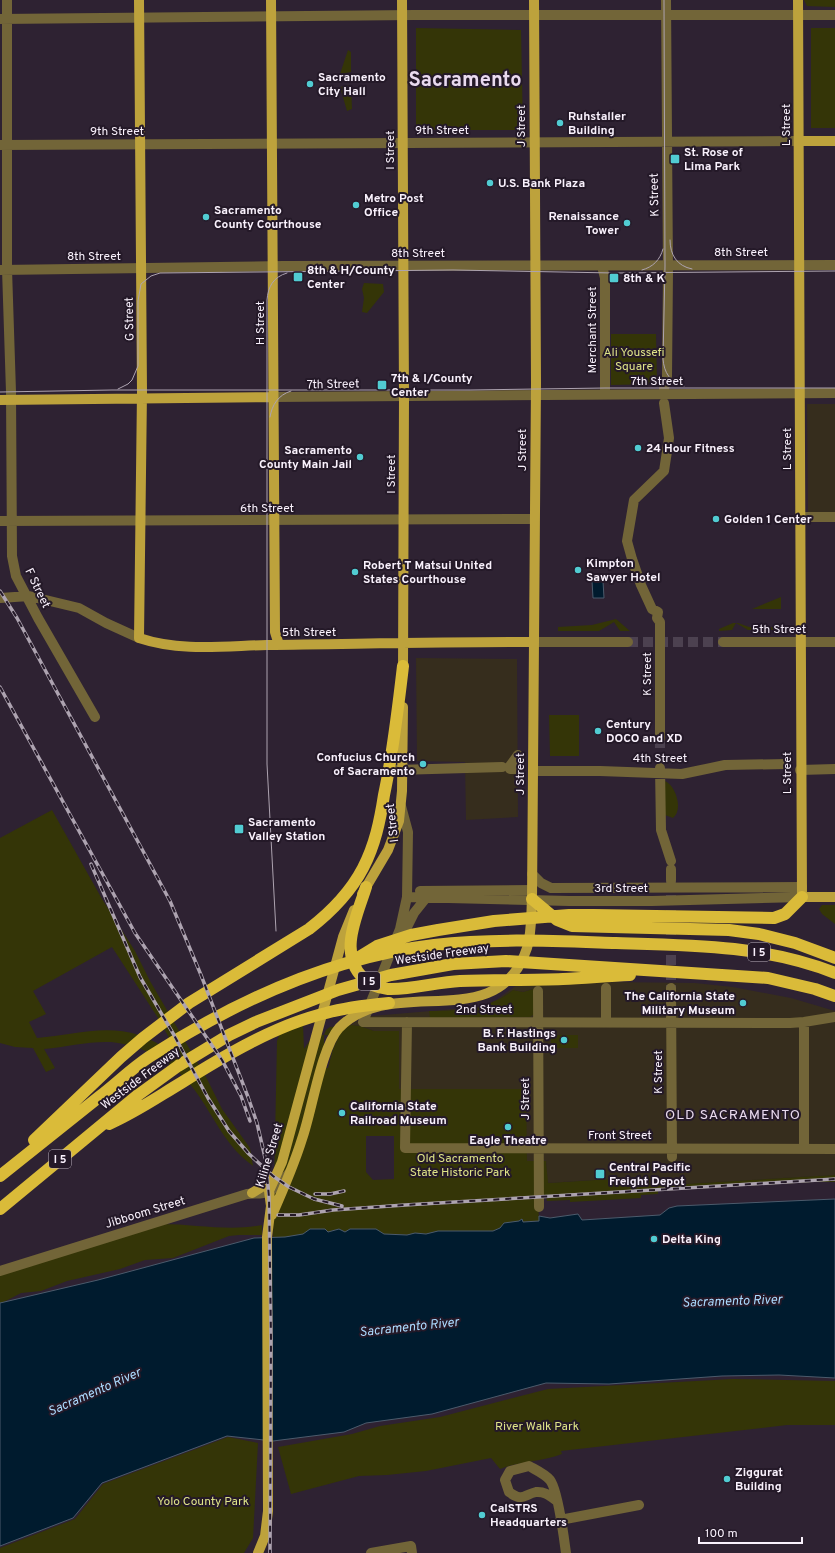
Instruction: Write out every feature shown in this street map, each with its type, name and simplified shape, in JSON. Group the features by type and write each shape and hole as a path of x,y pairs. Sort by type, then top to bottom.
{"highway":[{"path":"0,1173 121,1057 143,1038 189,1003 309,929 328,913 343,897 363,868 374,842 388,776 403,666"},
{"path":"366,887 346,939 358,973 368,983 386,989 459,981 565,979 682,971"},
{"path":"349,962 377,946 411,935 473,924 569,915 774,918 785,914 802,892"},
{"path":"532,895 556,920 572,926 683,928 744,932 759,934 795,943 835,958"},
{"name":"Westside Freeway","path":"0,1176 148,1058 219,1016 281,986 349,962 432,945 498,940 568,941 681,945 759,952 806,962 835,973"},
{"name":"Westside Freeway","path":"0,1209 138,1095 178,1066 229,1035 256,1022 289,1008 360,983 432,967 491,961 513,961 682,971 768,978 808,987 835,996"},
{"path":"95,1130 133,1114 236,1050 295,1023 325,1013 350,1007 389,1003"}],"main road":[{"name":"G Street","path":"138,638 142,398 139,0"},
{"name":"H Street","path":"271,0 275,632 279,645"},
{"name":"I Street","path":"401,806 404,520 402,0"},
{"name":"J Street","path":"268,1227 303,1139 324,1059 332,1039 340,1027 353,1017 369,1009 389,1003 470,999 487,994 504,983 513,974 523,958 527,947 531,921 532,895 536,395 534,0"},
{"name":"L Street","path":"798,0 801,517 800,770 802,892"},
{"name":"9th Street","path":"799,141 835,141"},
{"name":"7th Street","path":"0,400 273,397"},
{"name":"5th Street","path":"138,638 165,645 200,648 279,645 534,642"},
{"path":"366,887 393,840 399,821 401,806"},
{"name":"3rd Street","path":"802,892 835,897"},
{"name":"Kiline Street","path":"258,1553 266,1532 268,1511 268,1227 271,1206 269,1191 284,1154 346,939"},
{"path":"252,1193 265,1185 278,1171"}],"street":[{"name":"F Street","path":"7,0 4,18 4,270 11,399 11,548 13,567 18,580 38,618 95,717"},
{"name":"K Street","path":"664,389 667,376 668,266 666,0"},
{"path":"4,18 402,15 835,16"},
{"name":"9th Street","path":"4,145 799,141"},
{"name":"8th Street","path":"4,270 272,266 835,265"},
{"name":"Merchant Street","path":"602,266 605,278 605,395"},
{"name":"7th Street","path":"273,397 835,393"},
{"name":"K Street","path":"660,738 660,622 632,560 627,541 634,500 664,471 669,438 664,403"},
{"path":"801,517 835,517"},
{"name":"6th Street","path":"0,521 140,522 534,519"},
{"name":"5th Street","path":"0,598 29,596 79,608 138,638"},
{"name":"5th Street","path":"534,642 628,642"},
{"name":"5th Street","path":"723,642 835,642"},
{"path":"518,755 510,766 510,769 518,769"},
{"name":"4th Street","path":"533,771 660,770 682,774 725,765 787,764"},
{"path":"388,776 394,771 402,770 502,767"},
{"path":"800,770 835,769"},
{"path":"660,770 661,830 671,865 671,880"},
{"name":"I Street","path":"363,1022 404,918 408,894 408,832 401,806"},
{"name":"3rd Street","path":"532,874 541,883 551,888 802,892"},
{"name":"3rd Street","path":"408,894 532,895 569,901 652,901 802,892"},
{"name":"3rd Street","path":"408,894 426,898 532,895"},
{"name":"I Street","path":"394,945 405,930 418,907 426,898"},
{"path":"606,988 606,1022"},
{"name":"K Street","path":"671,988 672,1153"},
{"name":"J Street","path":"538,991 539,1207"},
{"name":"2nd Street","path":"363,1022 804,1022 835,1017"},
{"name":"Front Street","path":"406,1022 407,1085 405,1148 538,1148 672,1153 804,1148 835,1149"},
{"path":"804,1022 804,1148"},
{"path":"269,1191 281,1182 290,1172"},
{"name":"Jibboom Street","path":"0,1270 252,1193 262,1194 269,1191"},
{"path":"556,1500 545,1493 536,1492 524,1498 515,1496 509,1492 505,1480 510,1470 529,1466 550,1480 554,1490 556,1500 560,1520 566,1553"},
{"path":"560,1520 639,1505"},
{"path":"371,1553 412,1549"}],"shaded area":[{"path":"807,404 835,404 835,512 808,512"},
{"path":"416,658 517,659 518,817 466,820 465,762 417,761"},
{"path":"609,982 695,983 733,987 791,998 835,1011 835,1175 666,1185 666,1178 658,1178 657,1176 547,1183 546,1161 527,1161 527,1135 419,1090 399,1089 399,1031 374,1031 360,1026 350,1025 372,1016 430,1011 430,1018 528,1017 532,989 523,992 513,990 494,1002 473,1009 432,1011 478,1007 495,1001 517,985"}],"green space":[{"path":"804,0 835,0 835,7 807,6"},
{"path":"416,28 521,30 523,130 416,130"},
{"path":"811,28 835,28 835,128 811,128"},
{"path":"348,50 351,52 351,72 340,74"},
{"path":"351,85 352,109 347,111 340,87"},
{"path":"364,283 383,284 384,292 367,313 362,312 364,298 362,289"},
{"name":"Ali Youssefi Square","path":"611,334 656,334 657,384 611,385"},
{"path":"781,597 781,609 752,609"},
{"path":"616,619 630,631 620,631 614,622 599,631 558,631 558,627 592,625"},
{"path":"736,623 732,630 719,631 719,629"},
{"path":"736,623 749,627 787,627 787,629 748,630"},
{"path":"549,715 579,715 579,756 550,756"},
{"path":"665,781 672,787 677,798 678,809 673,818 665,815 663,782"},
{"path":"52,810 102,899 135,951 150,981 206,1077 222,1109 250,1148 253,1166 231,1145 200,1097 188,1082 172,1066 153,1054 133,1046 111,1042 86,1043 44,1049 55,1068 46,1072 33,1048 15,1047 0,1043 0,838","holes":["112,947 158,1018 178,1054 139,1035 114,1030 88,1031 37,1038 29,1022 46,1014 33,991"]},
{"path":"822,905 835,905 835,924 822,914 819,909"},
{"path":"533,989 534,1014 530,1017 430,1018 429,1011 483,1006 503,997 513,990 523,992"},
{"name":"Old Sacramento State Historic Park","path":"303,1024 304,1049 314,1034 324,1035 326,1030 330,1027 352,1025 374,1031 399,1031 399,1089 526,1089 527,1161 546,1161 548,1183 658,1176 658,1178 666,1178 666,1185 835,1175 835,1182 658,1191 658,1194 641,1195 641,1198 570,1202 570,1200 547,1201 546,1197 538,1197 539,1221 523,1222 522,1219 509,1223 493,1231 438,1231 426,1234 415,1233 407,1235 384,1234 350,1229 345,1232 339,1229 328,1232 320,1229 303,1234 273,1237 277,1041 280,1033","holes":["324,1035 339,1036 333,1049 328,1068 324,1068","366,1136 394,1136 394,1179 373,1180 366,1172"]},
{"name":"B. F. Hastings Bank Building","path":"551,1035 578,1035 578,1048 551,1048"},
{"path":"156,1224 236,1228 262,1225 262,1235 229,1236 173,1258 145,1260 120,1269 67,1281 41,1291 21,1293 0,1304 0,1273"},
{"name":"River Walk Park","path":"733,1379 835,1381 835,1425 787,1425 561,1451 562,1454 554,1457 515,1464 500,1469 491,1458 426,1471 359,1476 291,1494 278,1447 352,1434 380,1426 440,1417 548,1389"},
{"name":"Yolo County Park","path":"228,1437 258,1443 253,1538 244,1553 0,1553 0,1548 75,1519 103,1484"}],"water":[{"path":"592,581 603,581 604,598 593,598"},
{"name":"Sacramento River","path":"835,1199 835,1378 779,1375 722,1376 609,1384 546,1383 432,1414 366,1423 344,1432 273,1441 227,1436 102,1483 73,1518 0,1546 0,1303 98,1280 254,1238 285,1237 303,1234 310,1229 325,1229 328,1232 339,1229 345,1232 350,1229 376,1229 384,1234 407,1235 415,1233 426,1234 438,1231 493,1231 500,1228 504,1223 519,1221 522,1219 523,1222 539,1221 539,1216 550,1218 578,1214 582,1220 660,1215 669,1208 677,1206"}],"tunnel":[{"path":"628,642 723,642"},
{"path":"660,738 660,768"},
{"path":"671,880 671,988"}],"tram line":[{"path":"664,0 665,266 663,359 666,372 671,380 684,386"},
{"path":"670,240 671,250 675,259 687,268 692,269"},
{"path":"642,270 650,267 656,262 663,249"},
{"path":"118,389 128,384 132,380 138,366 138,301 141,284 151,276 160,273 453,270 614,273 835,271"},
{"path":"276,931 267,764 267,300 272,283 278,277 287,273"},
{"path":"0,392 112,390 835,388"},
{"path":"270,417 272,408 276,401 291,391"}],"railway":[{"path":"0,591 17,618 170,901 201,975 257,1123 266,1162 269,1198 271,1339 270,1553"},
{"path":"0,687 135,933 222,1060 241,1096 250,1121"},
{"path":"91,864 140,977 174,1035 208,1098 229,1131 249,1154 273,1176 289,1187 314,1199 342,1206"},
{"path":"278,1215 299,1215 333,1210 405,1205 835,1179"},
{"path":"315,1194 330,1194 344,1191"}],"place":[{"name":"Sacramento City Hall","path":"310,84"},
{"name":"Ruhstaller Building","path":"560,123"},
{"name":"St. Rose of Lima Park","path":"675,159"},
{"name":"U.S. Bank Plaza","path":"490,183"},
{"name":"Metro Post Office","path":"356,205"},
{"name":"Sacramento County Courthouse","path":"206,217"},
{"name":"Renaissance Tower","path":"627,223"},
{"name":"8th & H/County Center","path":"298,277"},
{"name":"8th & K","path":"614,278"},
{"name":"7th & I/County Center","path":"382,385"},
{"name":"24 Hour Fitness","path":"638,448"},
{"name":"Sacramento County Main Jail","path":"360,457"},
{"name":"Golden 1 Center","path":"716,519"},
{"name":"Kimpton Sawyer Hotel","path":"578,570"},
{"name":"Robert T Matsui United States Courthouse","path":"355,572"},
{"name":"Century DOCO and XD","path":"598,731"},
{"name":"Confucius Church of Sacramento","path":"423,764"},
{"name":"Sacramento Valley Station","path":"239,829"},
{"name":"The California State Military Museum","path":"743,1003"},
{"name":"B. F. Hastings Bank Building","path":"564,1040"},
{"name":"California State Railroad Museum","path":"342,1113"},
{"name":"Eagle Theatre","path":"508,1127"},
{"name":"Central Pacific Freight Depot","path":"600,1174"},
{"name":"Delta King","path":"654,1239"},
{"name":"Ziggurat Building","path":"727,1479"},
{"name":"CalSTRS Headquarters","path":"482,1515"}],"district":[{"name":"Sacramento","path":"465,79"},
{"name":"OLD SACRAMENTO","path":"733,1114"}]}
